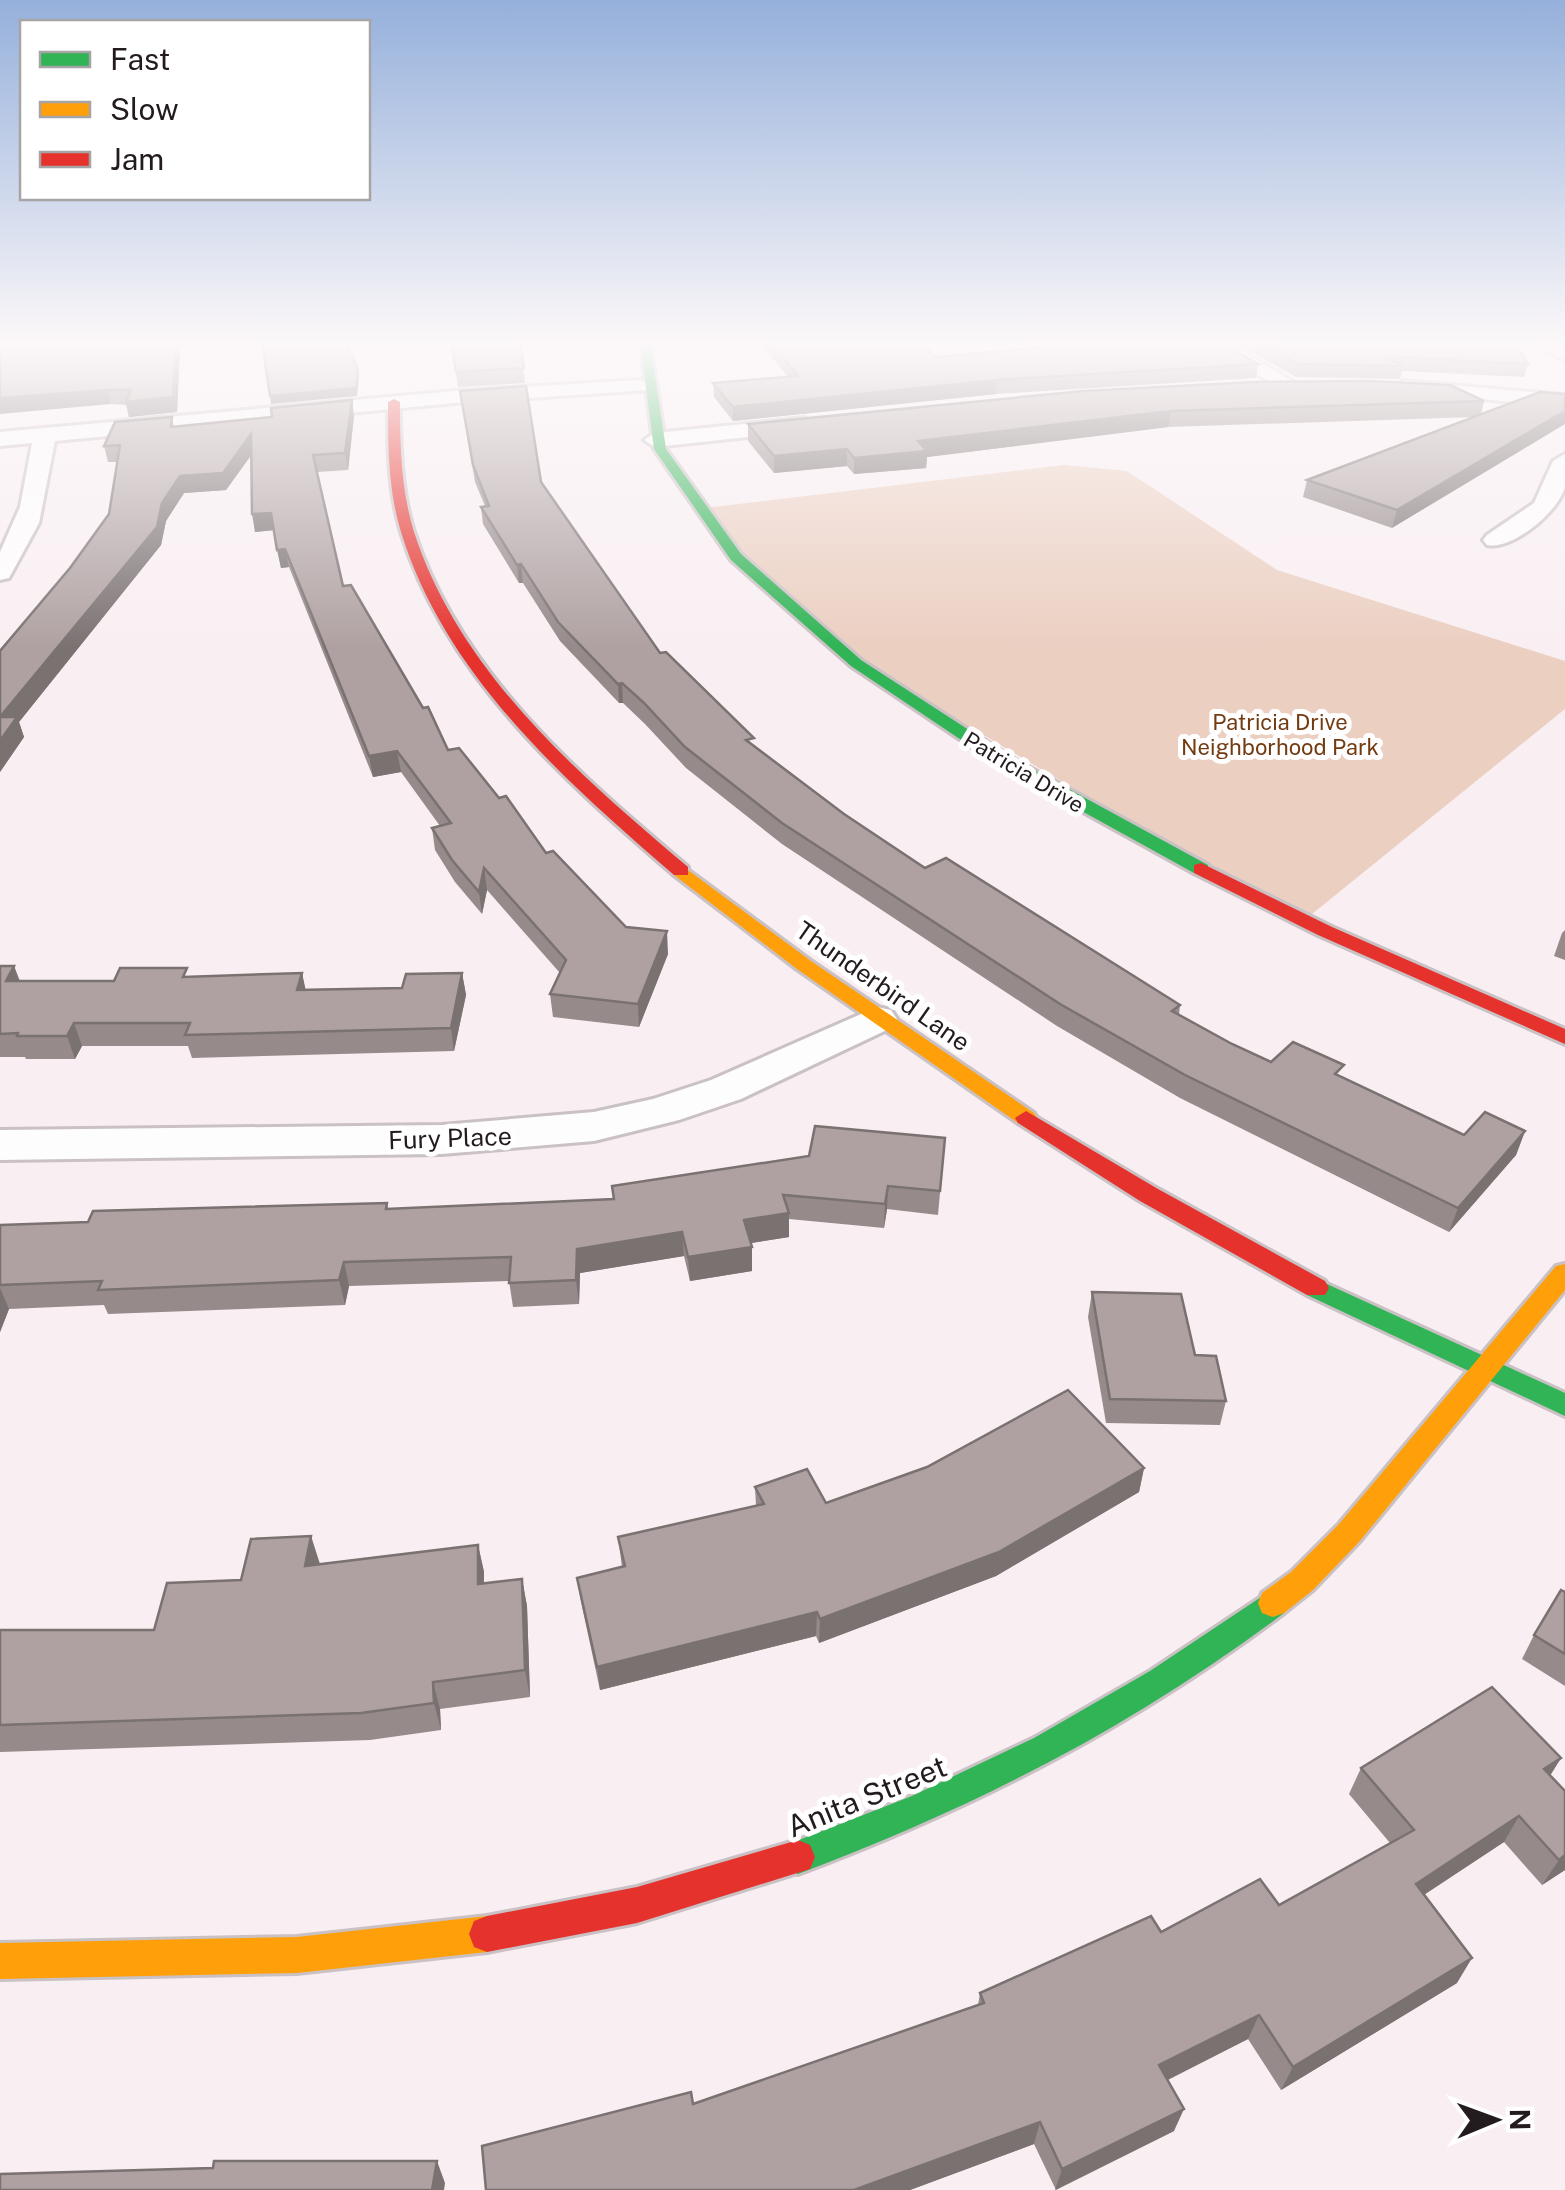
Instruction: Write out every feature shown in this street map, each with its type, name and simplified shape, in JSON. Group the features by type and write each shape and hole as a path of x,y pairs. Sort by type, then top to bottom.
{"street":[{"path":"0,572 26,533 33,513 43,444"},
{"name":"Thunderbird Lane","path":"395,444 396,486 419,565 462,639 504,696 557,757 658,853 740,920 877,1019 1121,1177 1363,1312 1565,1405"},
{"name":"Patricia Drive","path":"658,444 697,510 757,576 830,643 952,729 1118,826 1302,922 1565,1037"},
{"path":"1496,540 1544,507 1565,461"},
{"name":"Fury Place","path":"0,1145 438,1140 576,1128 630,1119 715,1095 877,1019"},
{"name":"Anita Street","path":"0,1961 274,1955 378,1948 562,1922 675,1897 774,1867 910,1814 1128,1706 1304,1579 1347,1536 1489,1372 1565,1274"}],"green space":[{"name":"Patricia Drive Neighborhood Park","path":"1064,465 1127,471 1277,570 1565,661 1565,709 1301,923 838,649 697,509"}],"building":[{"path":"105,444 244,444 223,473 180,476 162,503 157,527 0,717 0,651 70,568 109,514 120,445"},
{"path":"251,444 346,444 345,453 313,455 343,586 351,585 423,708 428,707 448,750 459,748 499,798 506,796 546,853 553,851 626,927 667,931 638,1004 550,994 566,960 484,868 479,892 452,860 432,828 451,823 397,751 369,756 285,549 277,550 271,513 252,514"},
{"path":"469,444 535,444 541,482 660,653 666,652 754,738 746,740 844,814 925,868 946,858 1180,1005 1172,1011 1271,1062 1293,1042 1344,1065 1335,1074 1464,1135 1485,1112 1525,1131 1458,1208 1185,1075 1060,1004 782,823 685,747 558,622 481,507 489,506"},
{"path":"764,444 921,444 927,451 854,458 847,449 774,456"},
{"path":"1402,444 1509,444 1397,510 1307,480"},
{"path":"0,717 17,717 0,741"},
{"path":"0,966 14,966 6,981 114,981 120,968 187,968 183,977 302,973 297,990 402,988 406,974 462,973 451,1028 185,1035 190,1023 74,1023 67,1036 17,1036 18,1033 0,1034"},
{"path":"815,1126 945,1138 940,1191 888,1186 885,1204 783,1195 789,1213 744,1220 752,1247 688,1257 682,1232 577,1249 576,1280 509,1283 511,1257 344,1262 339,1280 98,1290 102,1281 0,1285 0,1225 88,1222 93,1211 387,1203 386,1209 614,1199 612,1186 809,1156"},
{"path":"1092,1292 1181,1294 1195,1355 1216,1356 1226,1401 1110,1399"},
{"path":"1068,1390 1144,1468 999,1552 820,1619 817,1612 597,1667 577,1578 625,1566 618,1537 764,1504 755,1487 807,1469 826,1503 927,1467"},
{"path":"311,1536 305,1566 478,1545 478,1584 522,1579 525,1670 433,1682 434,1703 361,1713 0,1725 0,1630 154,1630 167,1583 241,1580 251,1539"},
{"path":"1561,1590 1565,1592 1565,1654 1534,1635"},
{"path":"1492,1687 1561,1758 1544,1769 1565,1791 1565,1855 1559,1860 1519,1816 1416,1884 1472,1958 1293,2067 1259,2015 1159,2065 1184,2109 1062,2169 1040,2122 854,2190 486,2190 482,2146 691,2092 693,2104 984,2003 980,1993 1151,1916 1161,1932 1260,1879 1279,1905 1414,1830 1361,1768"},
{"path":"214,2161 437,2161 432,2190 0,2190 0,2174 213,2168"}],"traffic: fast":[{"path":"659,444 736,557 856,663 1006,762 1201,869"},
{"path":"1316,1288 1565,1405"},
{"path":"798,1857 924,1807 1046,1749 1162,1681 1273,1603"}],"traffic: slow":[{"path":"681,871 804,965 1026,1118"},
{"path":"1273,1603 1302,1581 1349,1533 1565,1273"},
{"path":"0,1961 297,1955 487,1934"}],"traffic: jam":[{"path":"395,444 407,531 425,581 451,629 519,719 599,800 681,871"},
{"path":"1201,869 1325,931 1565,1037"},
{"path":"1026,1118 1149,1195 1316,1288"},
{"path":"487,1934 637,1905 798,1857"}]}
